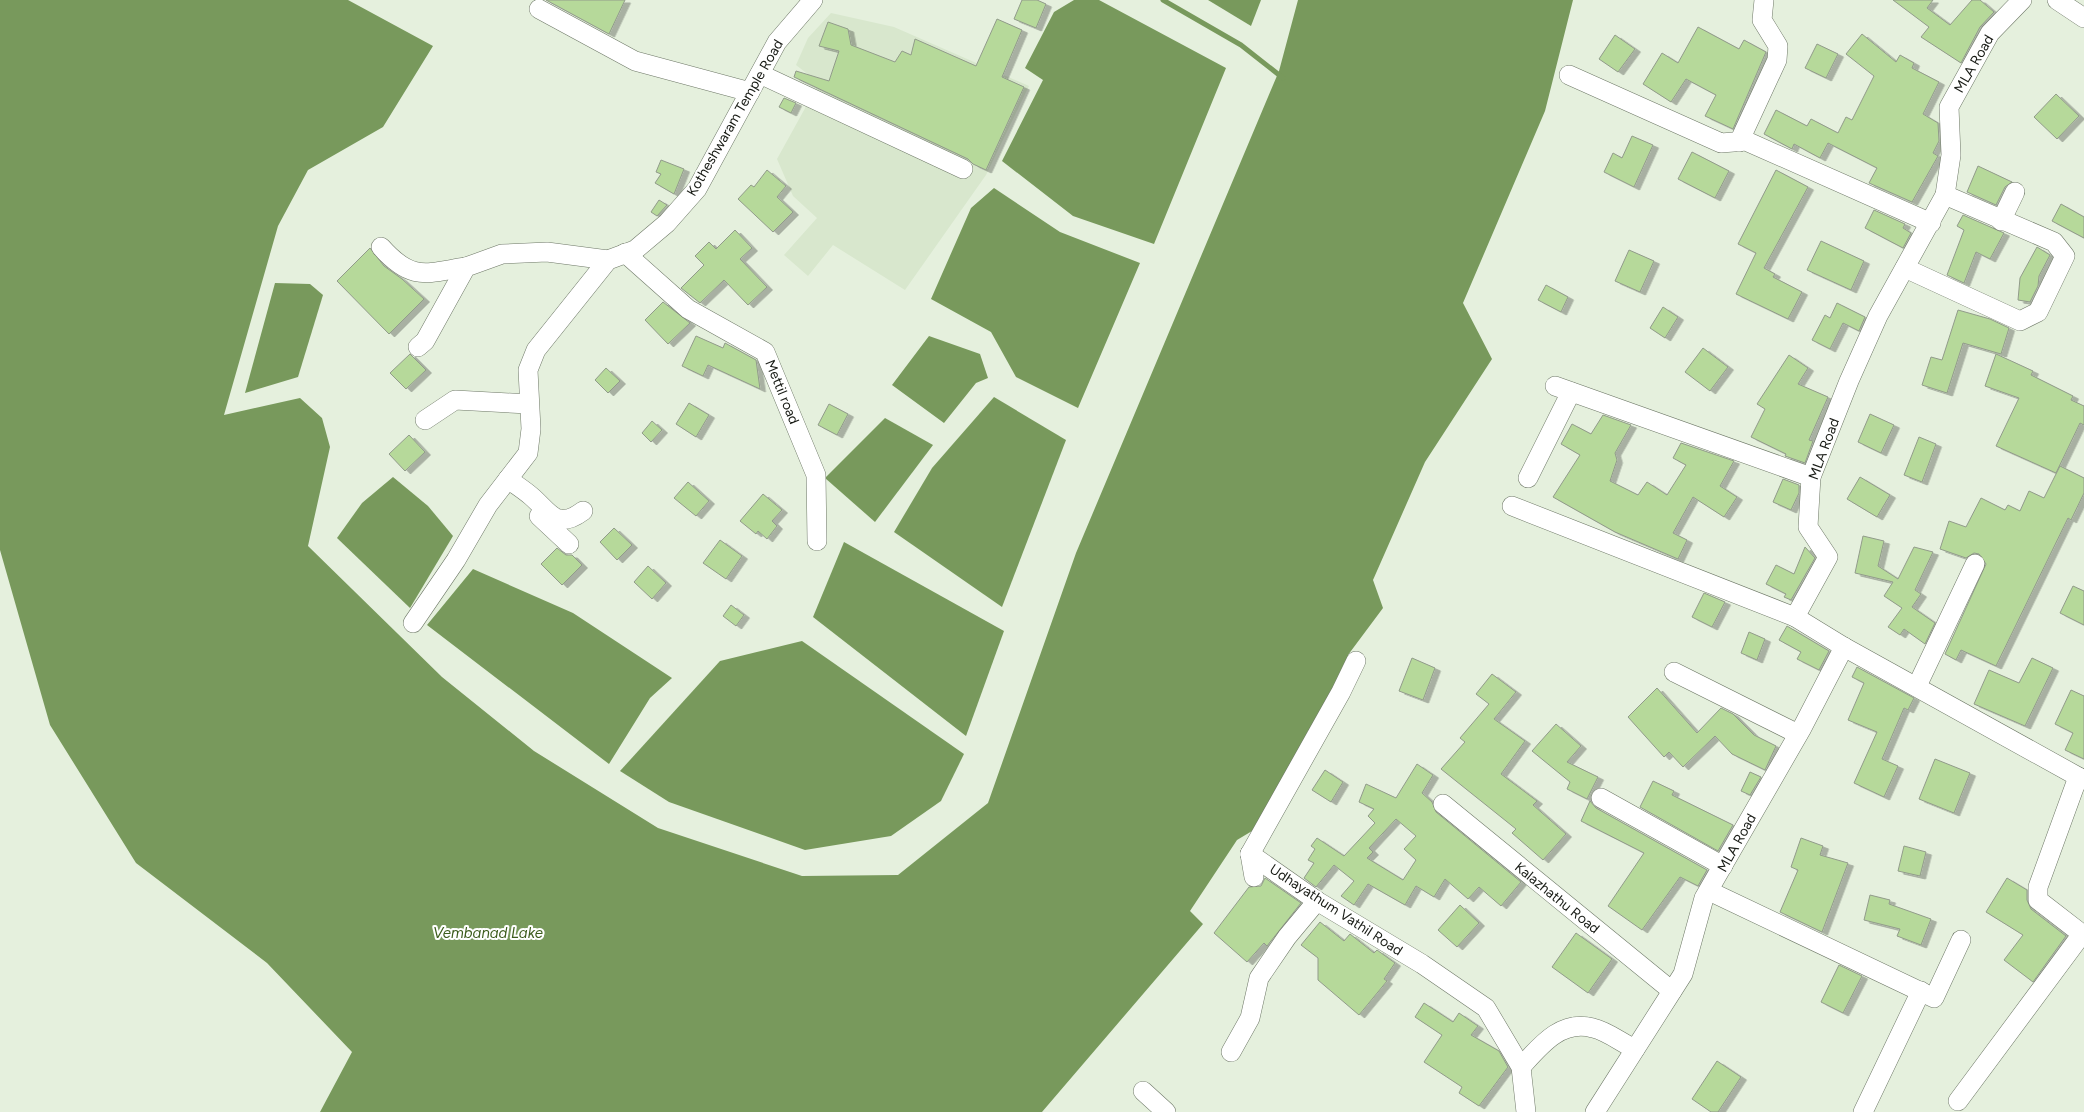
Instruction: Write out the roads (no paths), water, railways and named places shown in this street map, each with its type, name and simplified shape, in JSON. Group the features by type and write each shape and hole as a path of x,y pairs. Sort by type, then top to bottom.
{"street":[{"name":"Kotheshwaram Temple Road","path":"413,623 456,560 488,505 528,453 531,429 528,370 536,350 616,257 635,250 668,223 697,188 777,42 813,0"},
{"path":"1739,142 1777,60 1778,46 1762,20 1764,0"},
{"name":"MLA Road","path":"1795,617 1828,557 1808,527 1811,477 1849,381 1878,316 1931,223 1945,194 1951,155 1949,107 1990,33 2022,0"},
{"path":"2057,0 2084,18"},
{"path":"539,9 635,61 750,92"},
{"path":"760,74 963,169"},
{"path":"1569,75 1721,143 1746,142 1931,223"},
{"path":"2001,221 2015,192"},
{"path":"1905,268 2020,321 2028,319 2038,312 2065,256 2054,242 2001,221 1945,194"},
{"path":"381,248 395,263 419,274 466,267 502,254 548,252 616,257"},
{"name":"Mettil road","path":"616,257 688,309 765,352 816,475 816,541"},
{"path":"418,347 425,341 466,267"},
{"path":"1528,478 1563,389 1811,477"},
{"path":"424,420 455,400 529,404"},
{"path":"506,483 532,497 548,514 560,520 573,519 583,511"},
{"path":"506,483 569,544"},
{"path":"1512,506 1795,617 1844,647 2081,778 2038,887 2038,900 2082,934 1958,1102"},
{"path":"1917,686 1975,564"},
{"name":"MLA Road","path":"1595,1112 1683,974 1704,898 1798,734 1844,647"},
{"path":"1254,877 1250,854 1341,692 1356,661"},
{"path":"1674,672 1798,734"},
{"path":"1601,798 1723,866"},
{"name":"Kalazhathu Road","path":"1442,804 1672,991"},
{"name":"Udhayathum Vathil Road","path":"1250,854 1317,901 1422,964 1486,1008 1521,1067 1526,1112"},
{"path":"1709,891 1934,998 1961,940"},
{"path":"1231,1052 1250,1018 1259,978 1287,937 1317,901"},
{"path":"1863,1112 1921,991"},
{"path":"1521,1067 1546,1039 1570,1027 1593,1028 1635,1049"},
{"path":"1143,1091 1166,1112"}],"water":[{"name":"Vembanad Lake","path":"0,0 348,0 433,46 383,127 308,170 278,226 224,415 300,398 322,418 330,447 308,546 442,677 534,751 658,828 802,876 898,875 988,803 1076,553 1279,71 1298,0 1573,0 1545,111 1463,303 1492,359 1425,462 1373,580 1383,608 1348,655 1357,676 1333,712 1308,731 1262,825 1237,840 1190,911 1203,924 1042,1112 320,1112 352,1052 267,963 136,863 50,725 0,550"},
{"path":"1074,0 1099,0 1226,68 1154,244 1073,216 1002,161 1043,80 1025,68 1054,12"},
{"path":"1208,0 1261,0 1251,26"},
{"path":"994,188 1060,232 1140,263 1078,408 1016,377 991,332 931,299 971,208"},
{"path":"275,283 310,284 323,295 298,377 245,393"},
{"path":"929,336 980,354 988,378 976,383 944,423 892,385"},
{"path":"994,397 1066,440 1002,607 894,532 932,468"},
{"path":"885,418 933,445 875,522 825,478"},
{"path":"393,477 428,506 453,536 410,608 337,538 362,503"},
{"path":"844,542 1004,631 966,736 813,617"},
{"path":"473,569 573,613 672,678 650,698 609,764 427,625"},
{"path":"802,641 964,754 941,801 891,836 805,850 669,802 620,771 720,661"}],"waterway":[{"path":"1163,0 1241,45 1283,78"}]}
